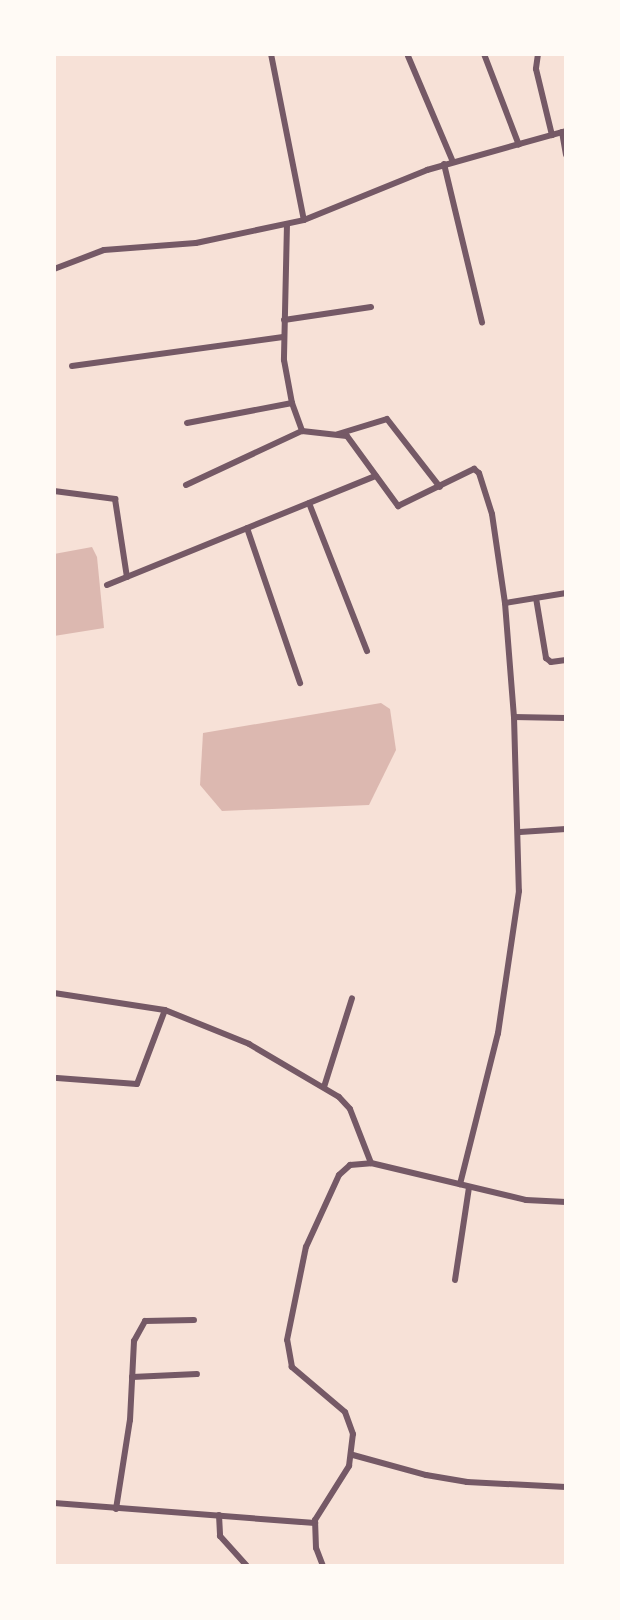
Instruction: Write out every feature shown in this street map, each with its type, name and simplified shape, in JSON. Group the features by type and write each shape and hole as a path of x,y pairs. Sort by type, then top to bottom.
{"street":[{"path":"272,54 304,220"},
{"path":"484,54 519,145"},
{"path":"538,54 536,69 552,135"},
{"path":"408,56 453,162"},
{"path":"54,269 111,249 196,243 304,220 444,164 564,132 566,155"},
{"path":"444,164 482,322"},
{"path":"286,224 283,336 292,403 302,431"},
{"path":"284,320 371,307"},
{"path":"72,366 283,336"},
{"path":"187,423 292,403"},
{"path":"186,485 302,431 337,434 387,419 440,487"},
{"path":"337,434 352,442 398,506 440,487 468,469 479,473 492,514 505,603 514,717 520,832 519,891 502,1015 460,1184"},
{"path":"107,585 376,476"},
{"path":"54,492 115,499 127,577"},
{"path":"309,503 367,651"},
{"path":"247,528 300,683"},
{"path":"505,603 566,593"},
{"path":"536,598 546,658 551,662 566,660"},
{"path":"514,717 566,718"},
{"path":"520,832 566,829"},
{"path":"54,993 165,1010 244,1042 324,1087 350,1110 370,1163"},
{"path":"324,1087 352,998"},
{"path":"57,1078 137,1084 165,1010"},
{"path":"323,1566 316,1548 315,1522 353,1455 348,1418 292,1367 287,1340 301,1265 324,1204 343,1170 357,1163 370,1163 526,1200 566,1202"},
{"path":"455,1280 470,1186"},
{"path":"116,1509 130,1420 133,1345 145,1321 194,1320"},
{"path":"132,1377 197,1374"},
{"path":"353,1455 426,1475 467,1482 566,1487"},
{"path":"54,1503 315,1522"},
{"path":"219,1515 220,1536 247,1566"}],"shaded area":[{"path":"92,547 97,557 104,628 54,636 54,554"},
{"path":"381,703 390,709 396,750 369,805 222,811 200,785 203,733"}]}
